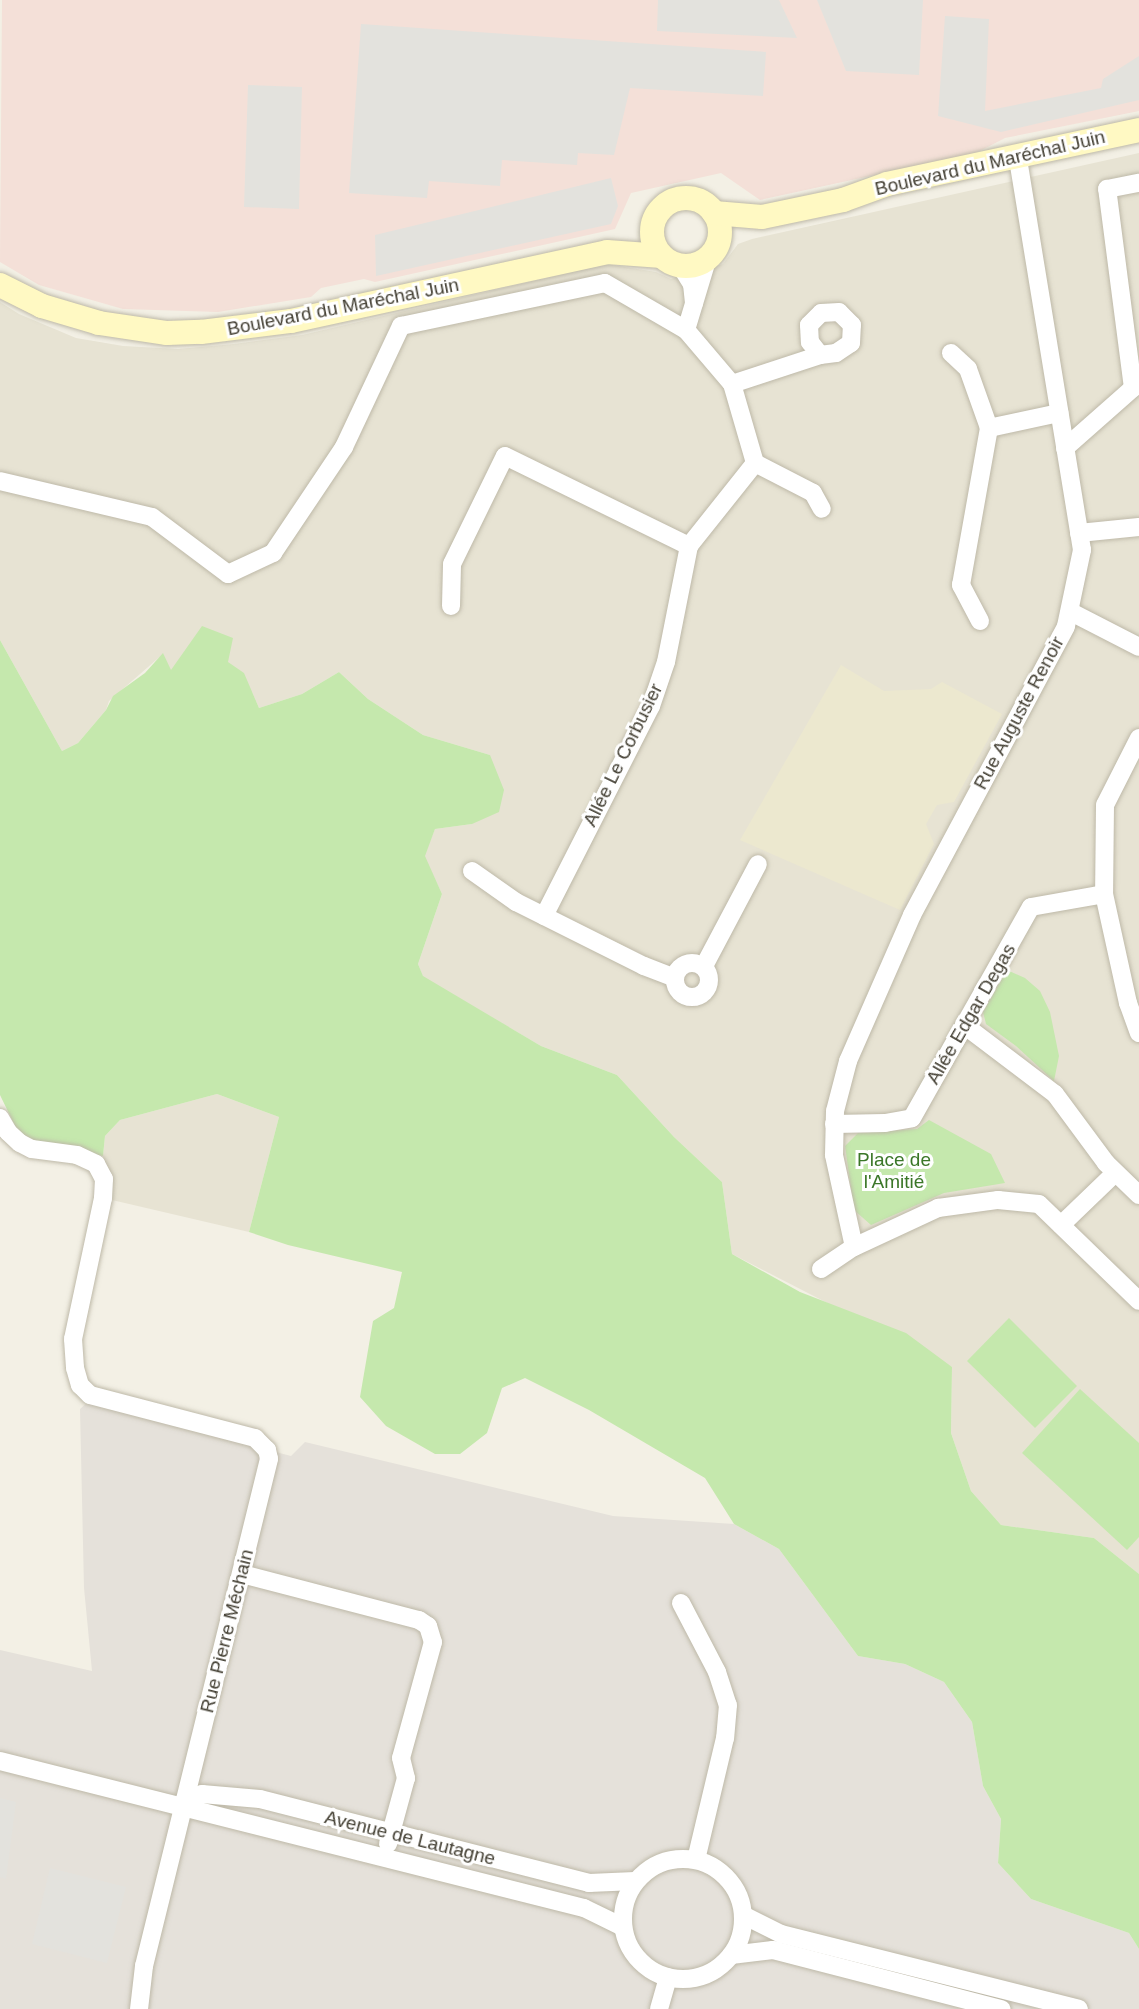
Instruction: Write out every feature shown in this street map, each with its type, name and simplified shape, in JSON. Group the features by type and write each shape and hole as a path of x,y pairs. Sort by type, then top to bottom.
{"main road":[{"name":"Boulevard du Maréchal Juin","path":"1018,163 1139,130"},
{"name":"Boulevard du Maréchal Juin","path":"0,285 15,295 70,316 167,333 235,330 375,303 607,252 652,226 660,209 676,199 696,200 714,213 762,217 843,200 887,184 1139,143"},
{"path":"713,249 720,232 714,213"},
{"name":"Boulevard du Maréchal Juin","path":"607,252 690,265 762,217"},
{"path":"652,226 652,237 671,260"}],"street":[{"name":"Rue Auguste Renoir","path":"855,1247 834,1156 834,1124 848,1061 912,915 1071,612 1082,550 1018,163"},
{"path":"1065,447 1133,388 1107,188 1139,183"},
{"path":"686,330 713,249"},
{"path":"671,260 692,284 694,310"},
{"path":"401,326 605,283 686,330 732,384 755,463 813,493 822,509"},
{"path":"375,303 401,326"},
{"path":"0,481 152,517 228,574 273,553 344,447 401,326"},
{"path":"951,353 968,369 989,428 961,585 980,621"},
{"path":"732,384 820,355"},
{"path":"989,428 1059,413"},
{"path":"451,606 452,564 505,456 689,546"},
{"name":"Allée Le Corbusier","path":"544,916 651,706 666,662 689,546 755,463"},
{"path":"1079,533 1139,527"},
{"path":"1071,612 1139,647"},
{"path":"1139,738 1105,805 1104,894 1128,1003 1139,1033"},
{"path":"704,967 694,963 681,966 675,978 678,991 690,997 702,993 709,982 704,967 758,864"},
{"path":"472,870 516,902 644,966 675,978"},
{"name":"Allée Edgar Degas","path":"834,1124 885,1123 912,1118 1031,907 1104,894"},
{"path":"964,1025 1055,1094 1115,1173 1139,1195"},
{"name":"Rue Pierre Méchain","path":"0,1118 8,1132 20,1143 32,1149 77,1155 96,1164 104,1179 103,1198 73,1339 75,1368 80,1385 90,1395 243,1435 262,1444 269,1459 144,1966 139,2009"},
{"path":"1061,1225 1115,1173"},
{"path":"821,1269 855,1247 939,1208 998,1200 1039,1204 1139,1301"},
{"path":"242,1574 419,1620 428,1626 433,1642 401,1758 406,1777 384,1857"},
{"path":"681,1603 717,1672 727,1705 725,1738 696,1860"},
{"path":"0,1761 184,1803"},
{"name":"Avenue de Lautagne","path":"184,1803 202,1794 260,1799 589,1883 635,1881"},
{"name":"Avenue de Lautagne","path":"184,1803 584,1908 623,1927"},
{"path":"669,1860 696,1860 708,1864 729,1880 741,1902 742,1929 731,1955 718,1968 703,1976 685,1979 668,1977 654,1972 638,1959 626,1941 623,1927 625,1903 635,1881 656,1864 669,1860"},
{"path":"743,1915 781,1934 1079,2009"},
{"path":"731,1955 773,1950 1001,2009"},
{"path":"659,2009 668,1977"}],"shaded area":[{"path":"2,0 1139,0 1139,111 1005,138 976,153 760,200 721,173 631,193 615,229 375,282 364,279 321,288 311,297 218,312 123,309 39,285 0,262"},
{"path":"658,0 779,0 797,38 657,31"},
{"path":"817,0 923,0 919,75 846,71"},
{"path":"945,16 989,19 985,111 1101,88 1103,79 1139,56 1139,100 1001,132 938,116"},
{"path":"361,24 766,52 763,96 630,88 614,155 578,153 577,165 502,160 500,186 429,181 427,198 349,193"},
{"path":"248,85 302,87 299,209 244,207"},
{"path":"1139,153 1139,1574 1094,1538 1001,1525 971,1491 951,1433 952,1367 732,1254 722,1182 674,1137 617,1075 541,1046 423,977 418,964 442,894 424,856 435,829 472,824 490,755 423,735 368,699 339,672 302,694 259,708 252,692 170,670 163,654 109,701 106,710 78,743 62,751 0,640 0,302 19,314 76,338 123,346 178,349 234,344 302,335 606,264 656,272 671,279 723,264 738,244 752,239"},
{"path":"611,178 618,206 611,224 376,276 375,235"},
{"path":"841,665 884,691 931,689 942,682 1002,714 954,802 937,805 926,824 934,844 900,910 740,840"},
{"path":"217,1094 279,1117 249,1232 112,1200 103,1156 105,1136 120,1120"},
{"path":"88,1402 291,1456 305,1442 613,1516 734,1524 779,1549 858,1656 905,1664 944,1682 972,1722 983,1786 1001,1819 998,1863 1031,1899 1129,1933 1139,1949 1139,2009 0,2009 0,1650 92,1671 84,1588 80,1409"},
{"path":"0,1798 16,1802 6,1879 0,1877"},
{"path":"50,1868 126,1887 107,1963 32,1944"}],"green space":[{"path":"202,626 233,638 228,662 244,673 259,708 302,694 339,672 368,699 423,735 490,755 504,790 499,812 472,824 435,829 425,856 442,894 418,964 423,976 541,1046 617,1075 674,1137 722,1182 732,1254 800,1292 906,1333 952,1367 951,1433 971,1491 1001,1525 1094,1538 1139,1574 1139,1949 1129,1933 1031,1899 998,1863 1001,1819 983,1786 972,1722 944,1682 905,1664 858,1656 779,1549 734,1524 705,1478 589,1410 525,1378 502,1388 487,1433 460,1454 435,1454 386,1426 360,1397 373,1321 394,1308 402,1272 288,1245 249,1232 279,1117 217,1094 120,1120 105,1136 103,1156 27,1139 17,1130 0,1095 0,640 62,751 78,743 106,710 113,696 145,673 163,653 171,670"},
{"path":"1007,970 1025,978 1040,991 1050,1012 1059,1056 1054,1081 1016,1046 986,1024 983,1012"},
{"name":"Place de l'Amitié","path":"929,1120 991,1154 1005,1183 944,1193 871,1225 854,1210 845,1146 858,1133 917,1129"},
{"path":"1009,1318 1077,1386 1035,1428 967,1361"},
{"path":"1080,1389 1139,1443 1139,1537 1127,1550 1022,1453"}]}
